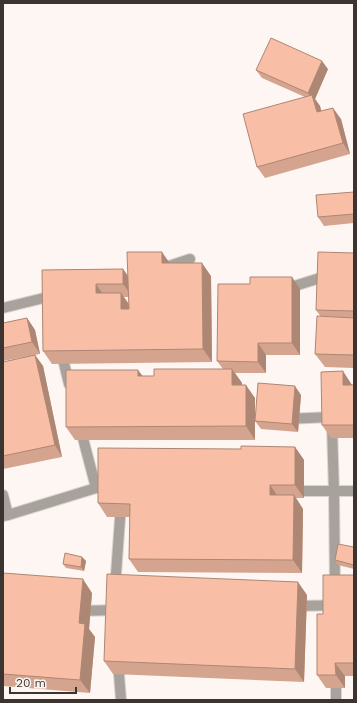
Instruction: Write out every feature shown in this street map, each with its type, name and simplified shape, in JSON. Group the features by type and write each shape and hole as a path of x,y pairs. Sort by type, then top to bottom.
{"street":[{"path":"155,270 190,259"},
{"path":"275,292 320,278 325,278 328,280 330,286 330,294"},
{"path":"3,308 66,293"},
{"path":"59,344 72,394"},
{"path":"332,402 336,417 334,492 335,609"},
{"path":"276,420 336,417"},
{"path":"81,421 96,488"},
{"path":"3,495 5,515 96,488 122,493 114,607"},
{"path":"279,491 354,491"},
{"path":"280,606 335,609 354,605"},
{"path":"66,612 114,607 130,610"},
{"path":"117,655 121,700"},
{"path":"336,668 336,700"}],"building":[{"path":"271,38 322,61 308,93 256,70"},
{"path":"312,95 317,112 333,108 343,143 257,167 243,114"},
{"path":"354,192 354,214 318,217 316,195"},
{"path":"127,252 162,252 162,263 202,263 203,349 43,351 42,270 123,269 123,284 96,284 96,293 121,293 121,309 129,309"},
{"path":"318,252 354,253 354,311 316,310"},
{"path":"250,277 292,277 292,343 258,343 258,362 217,361 218,284 250,284"},
{"path":"317,316 354,318 354,355 315,354"},
{"path":"27,318 32,342 3,348 3,323"},
{"path":"35,355 55,445 3,456 3,362"},
{"path":"154,369 232,369 232,385 246,385 246,426 66,427 66,370 138,370 138,376 154,376"},
{"path":"343,371 343,385 354,385 354,425 322,425 321,372"},
{"path":"258,383 295,386 292,424 255,421"},
{"path":"241,446 295,447 295,485 270,485 270,495 294,495 293,560 129,559 130,504 98,503 98,448 241,449"},
{"path":"338,544 354,547 354,565 335,560"},
{"path":"65,553 82,557 81,567 63,564"},
{"path":"3,573 83,579 79,623 85,624 80,680 3,674"},
{"path":"107,574 298,582 295,669 104,661"},
{"path":"323,575 354,575 354,663 335,663 336,675 317,675 317,614 323,614"}]}
